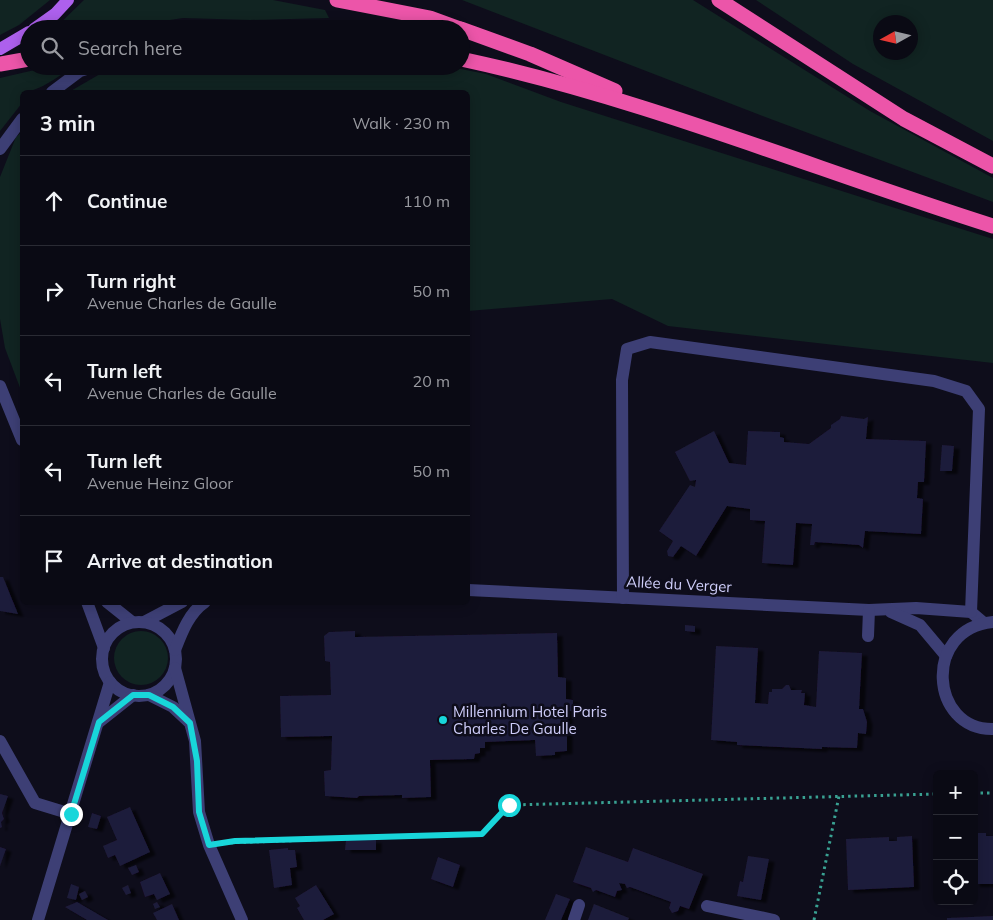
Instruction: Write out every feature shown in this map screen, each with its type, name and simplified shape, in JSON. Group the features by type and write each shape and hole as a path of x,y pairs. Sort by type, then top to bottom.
{"highway":[{"path":"337,0 436,20"},
{"path":"718,0 904,119 993,166"},
{"path":"470,32 530,54 660,111 898,196 993,226"},
{"path":"0,64 20,61"},
{"path":"470,61 660,111"}],"main road":[{"path":"47,20 68,0"},
{"path":"0,49 20,37"}],"street":[{"path":"55,90 75,75"},
{"path":"0,149 20,122"},
{"path":"623,598 622,380 627,349 650,342 934,380 966,391 979,409 971,612 988,623"},
{"path":"0,386 2,395 20,436"},
{"name":"Allée du Verger","path":"470,590 889,611 916,608 971,612"},
{"path":"88,605 104,648 103,667 110,682 119,690 133,695 149,695 173,707 190,723"},
{"path":"112,605 138,622 162,630 170,638 175,650"},
{"path":"104,648 115,632 175,605"},
{"path":"201,605 183,629 175,650 175,668 190,723 197,761 199,812 209,845 242,920"},
{"path":"868,636 869,610"},
{"name":"Allée du Verger","path":"889,611 920,625 946,656"},
{"path":"988,623 966,631 952,643 942,668 942,686 953,710 969,723 993,729"},
{"path":"149,695 167,684 175,668"},
{"path":"38,920 110,682"},
{"path":"99,722 133,695"},
{"path":"0,740 35,803 71,814"},
{"path":"0,763 15,767"},
{"path":"574,920 579,905"},
{"path":"707,906 774,920"}],"path":[{"path":"978,793 993,792"},
{"path":"209,845 235,841 482,834 509,805 933,794"},
{"path":"814,920 839,796"}],"green space":[{"path":"0,0 50,0 25,20 20,20 19,25 0,35"},
{"path":"84,0 273,0 325,10 329,18 250,20 183,18 170,20 63,20"},
{"path":"462,0 693,0 870,111 993,178 993,202 768,118"},
{"path":"756,0 993,0 993,141 853,64"},
{"path":"470,71 486,74 561,102 993,239 993,363 668,326 612,299 470,311 470,90 72,90 98,75 470,75"},
{"path":"20,73 20,75 60,75 36,89 20,90 20,106 0,131 0,78"},
{"path":"20,134 20,388 5,348 0,319 0,177 16,137"},
{"path":"141,631 151,633 160,639 166,648 168,658 166,668 160,677 151,683 141,685 131,683 122,677 116,668 114,658 116,648 122,639 131,633"}],"building":[{"path":"841,416 864,419 868,417 866,439 926,441 924,482 918,482 917,498 923,499 921,534 865,531 863,548 859,545 815,542 814,545 810,545 812,524 796,523 793,565 762,563 765,521 750,520 750,509 727,506 696,556 681,546 673,557 668,556 667,551 673,541 659,531 690,485 695,487 696,480 690,481 675,452 714,431 729,463 746,465 748,431 780,432 780,437 784,438 784,442 809,444 831,428 831,425 840,419"},
{"path":"942,445 954,446 952,471 940,471"},
{"path":"0,577 3,577 18,614 0,611"},
{"path":"685,625 695,626 695,632 685,631"},
{"name":"Millennium Hotel Paris Charles De Gaulle","path":"355,631 355,637 557,633 558,677 566,678 566,699 573,700 573,711 567,711 567,751 555,752 555,755 536,756 535,740 485,742 485,748 480,748 480,753 475,754 474,759 430,760 431,797 402,798 402,795 359,796 357,798 325,796 324,771 331,770 332,736 281,737 280,696 331,695 330,662 325,661 324,636 329,632"},
{"path":"716,646 758,648 755,703 768,704 769,692 772,692 772,689 782,689 789,685 791,690 802,690 801,693 805,693 804,705 816,707 819,651 862,653 859,709 863,709 867,722 866,734 858,733 857,748 822,747 822,749 737,745 737,742 711,740"},
{"path":"0,794 8,796 2,813 4,819 1,822 2,827 0,828"},
{"path":"130,807 150,852 120,866 115,855 108,858 103,846 117,840 107,817"},
{"path":"92,813 101,816 97,829 88,827"},
{"path":"978,833 986,833 986,836 993,836 993,884 978,884"},
{"path":"912,836 914,887 848,890 846,839 889,837 889,841 897,841 897,837"},
{"path":"346,840 376,840 376,850 345,850"},
{"path":"0,847 6,849 0,866"},
{"path":"586,847 628,862 633,848 703,874 689,909 680,906 678,911 672,913 669,908 671,902 630,887 627,888 625,884 619,883 622,890 617,891 615,897 596,890 593,892 591,888 573,882"},
{"path":"288,848 288,850 295,850 297,867 290,868 292,885 274,888 269,850"},
{"path":"748,856 769,859 761,900 737,896 740,881 743,882"},
{"path":"438,857 460,865 453,887 431,879"},
{"path":"136,865 139,872 132,875 128,868"},
{"path":"160,873 170,894 157,900 154,894 145,897 140,882"},
{"path":"71,884 79,887 76,900 67,898"},
{"path":"128,885 131,893 126,895 122,888"},
{"path":"316,885 334,914 323,920 304,920 297,908 300,906 295,898"},
{"path":"85,891 88,897 82,900 79,894"},
{"path":"556,894 570,899 561,920 545,920"},
{"path":"77,902 108,920 87,920 65,907"},
{"path":"157,902 160,907 155,909 153,904"},
{"path":"172,904 179,920 157,920 153,913"},
{"path":"594,904 629,918 628,920 588,920"},
{"path":"993,916 993,920 947,920 947,918"}],"place":[{"name":"Millennium Hotel Paris Charles De Gaulle","path":"443,720"}],"route":[{"path":"71,814 99,722 133,695 149,695 173,707 190,723 195,741 199,812 209,845 235,841 482,834 509,805"}]}
